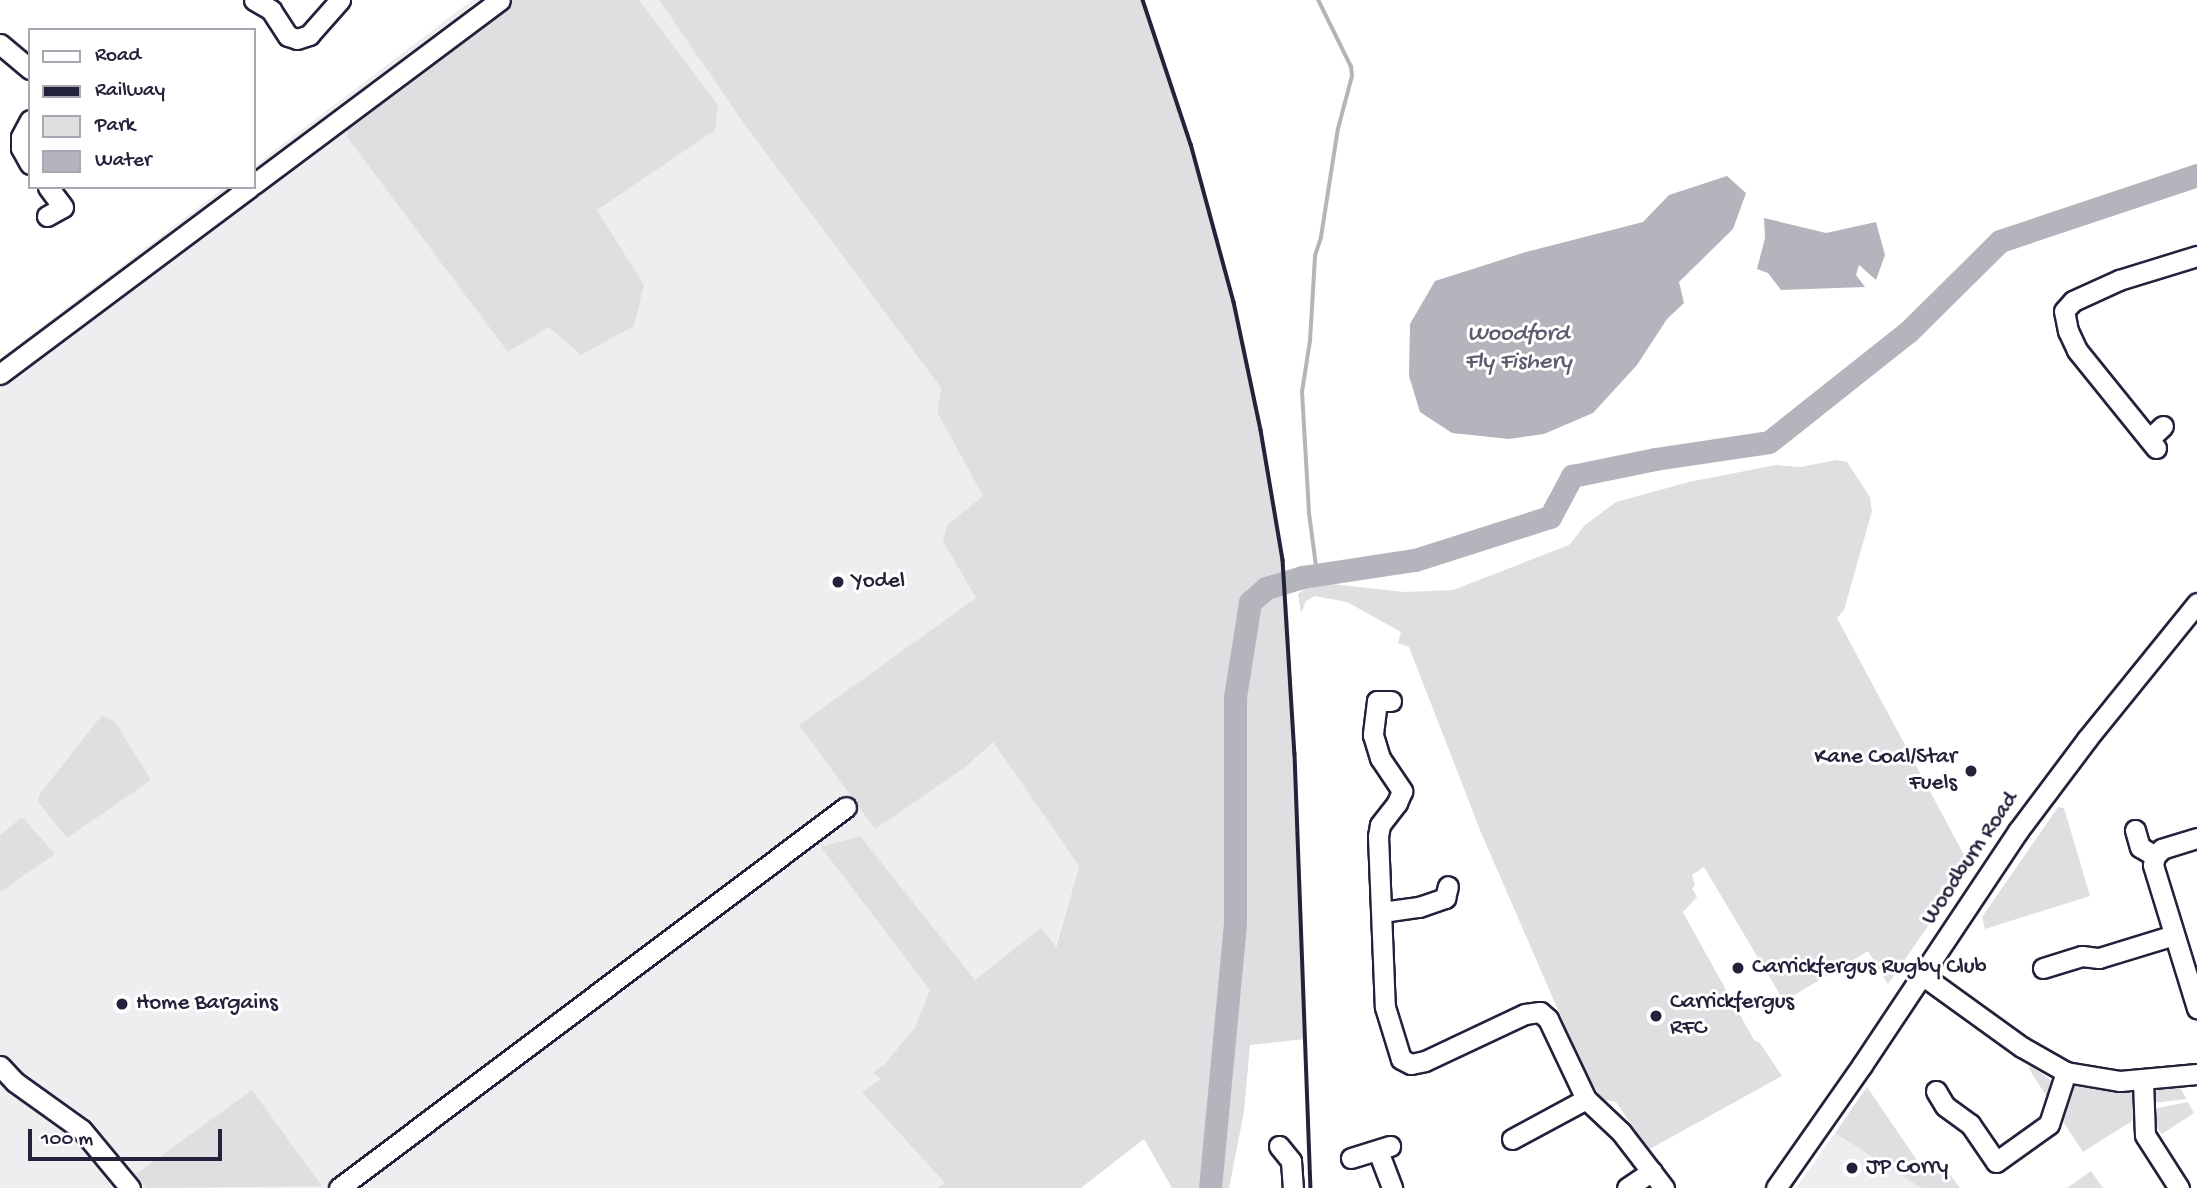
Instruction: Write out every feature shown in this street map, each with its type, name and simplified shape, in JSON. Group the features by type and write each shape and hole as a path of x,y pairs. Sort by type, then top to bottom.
{"street":[{"path":"254,0 271,10 288,36 297,39 309,35 340,0"},
{"path":"256,183 500,0"},
{"path":"0,44 28,67"},
{"path":"28,124 21,136 21,148 28,160"},
{"path":"47,216 63,206 50,189"},
{"path":"0,374 248,189"},
{"path":"2164,426 2152,444 2077,350 2068,331 2064,311 2073,301 2119,280 2197,256"},
{"name":"Woodburn Road","path":"1776,1188 2049,789 2197,603"},
{"path":"1377,700 1374,744 1402,791 1378,831 1385,1007 1393,1039 1404,1062 1425,1061 1525,1014 1540,1012 1548,1019 1586,1099 1621,1132 1664,1188"},
{"path":"339,1188 846,807"},
{"path":"2135,830 2140,847 2155,856"},
{"path":"2197,838 2164,848 2155,856 2154,870 2197,1008"},
{"path":"1382,912 1419,907 1447,898"},
{"path":"2043,968 2082,956 2099,958 2174,934"},
{"path":"1922,975 2014,1041 2066,1072 2110,1080 2143,1081 2197,1074"},
{"path":"0,1066 15,1082 82,1130 130,1188"},
{"path":"1936,1091 1945,1106 1970,1124 1996,1162 2049,1125 2066,1072"},
{"path":"2143,1081 2145,1135 2179,1188"},
{"path":"1511,1139 1586,1099"},
{"path":"1279,1146 1291,1161 1293,1188"},
{"path":"1351,1158 1384,1148 1392,1188"},
{"path":"1628,1188 1652,1171"}],"shaded area":[{"path":"472,0 659,0 742,121 941,388 937,412 1075,660 993,742 1079,866 1055,948 1065,1123 937,1188 0,1188 0,359 222,189 256,189 256,164"},
{"path":"1835,1133 1921,1188 1796,1188"}],"green space":[{"path":"512,0 639,0 718,105 715,130 597,210 644,285 634,326 581,355 549,327 508,352 347,137 350,123"},
{"path":"659,0 1143,0 1191,144 1234,302 1261,430 1283,560 1289,622 1306,1039 1250,1045 1244,1112 1229,1188 1172,1188 1144,1139 1081,1188 937,1188 945,1183 862,1092 881,1079 873,1073 884,1065 915,1028 930,990 821,847 860,836 975,980 1041,928 1056,947 1079,866 993,742 964,768 875,829 799,725 976,598 943,541 947,525 983,496 937,412 941,388 742,121"},
{"path":"1836,460 1847,462 1870,497 1872,511 1844,610 1837,618 1964,855 1964,874 1888,984 1868,951 1786,1000 1782,998 1704,867 1692,875 1695,885 1692,888 1697,897 1683,912 1754,1040 1760,1043 1782,1076 1648,1150 1616,1102 1602,1099 1584,1070 1480,830 1409,647 1398,643 1401,632 1347,602 1315,596 1306,601 1301,613 1298,594 1313,582 1405,592 1453,590 1569,545 1585,525 1616,502 1689,482 1776,465 1801,467"},
{"path":"102,715 115,722 151,780 67,838 38,802 39,795"},
{"path":"2058,807 2064,808 2090,896 1985,929 1982,917"},
{"path":"22,817 55,854 0,892 0,835"},
{"path":"2030,1066 2051,1080 2047,1097 2029,1069"},
{"path":"2076,1084 2126,1091 2132,1094 2135,1102 2132,1121 2083,1152 2060,1117 2071,1088"},
{"path":"2172,1085 2180,1088 2187,1099 2153,1103 2152,1096 2156,1091"},
{"path":"1867,1087 1925,1172 1949,1173 1960,1188 1921,1188 1835,1133"},
{"path":"252,1090 322,1186 146,1188 136,1174"},
{"path":"2188,1102 2194,1113 2162,1134 2151,1120 2152,1109"},
{"path":"2091,1171 2103,1188 2067,1188"}],"water":[{"name":"Woodford Fly Fishery","path":"1727,176 1746,193 1733,229 1679,282 1684,303 1667,319 1637,365 1593,413 1544,434 1509,439 1452,433 1420,412 1409,376 1410,324 1435,281 1526,252 1643,222 1669,195"},
{"path":"1764,218 1826,233 1876,222 1885,255 1876,280 1859,265 1856,275 1865,287 1781,290 1768,273 1757,269 1765,238"}],"waterway":[{"path":"1317,574 1309,513 1302,392 1310,341 1315,256 1321,237 1338,129 1352,76 1351,67 1318,0"},
{"path":"1210,1188 1235,923 1235,697 1250,602 1266,588 1302,577 1415,560 1550,517 1572,476 1655,459 1769,442 1908,332 2000,241 2197,175"}],"railway":[{"path":"1143,0 1191,144 1234,302 1261,430 1283,560 1295,754 1311,1188"}],"place":[{"name":"Yodel","path":"838,582"},
{"name":"Kane Coal/Star Fuels","path":"1971,771"},
{"name":"Carrickfergus Rugby Club","path":"1738,968"},
{"name":"Home Bargains","path":"122,1004"},
{"name":"Carrickfergus RFC","path":"1656,1016"},
{"name":"JP Corry","path":"1852,1168"}]}
